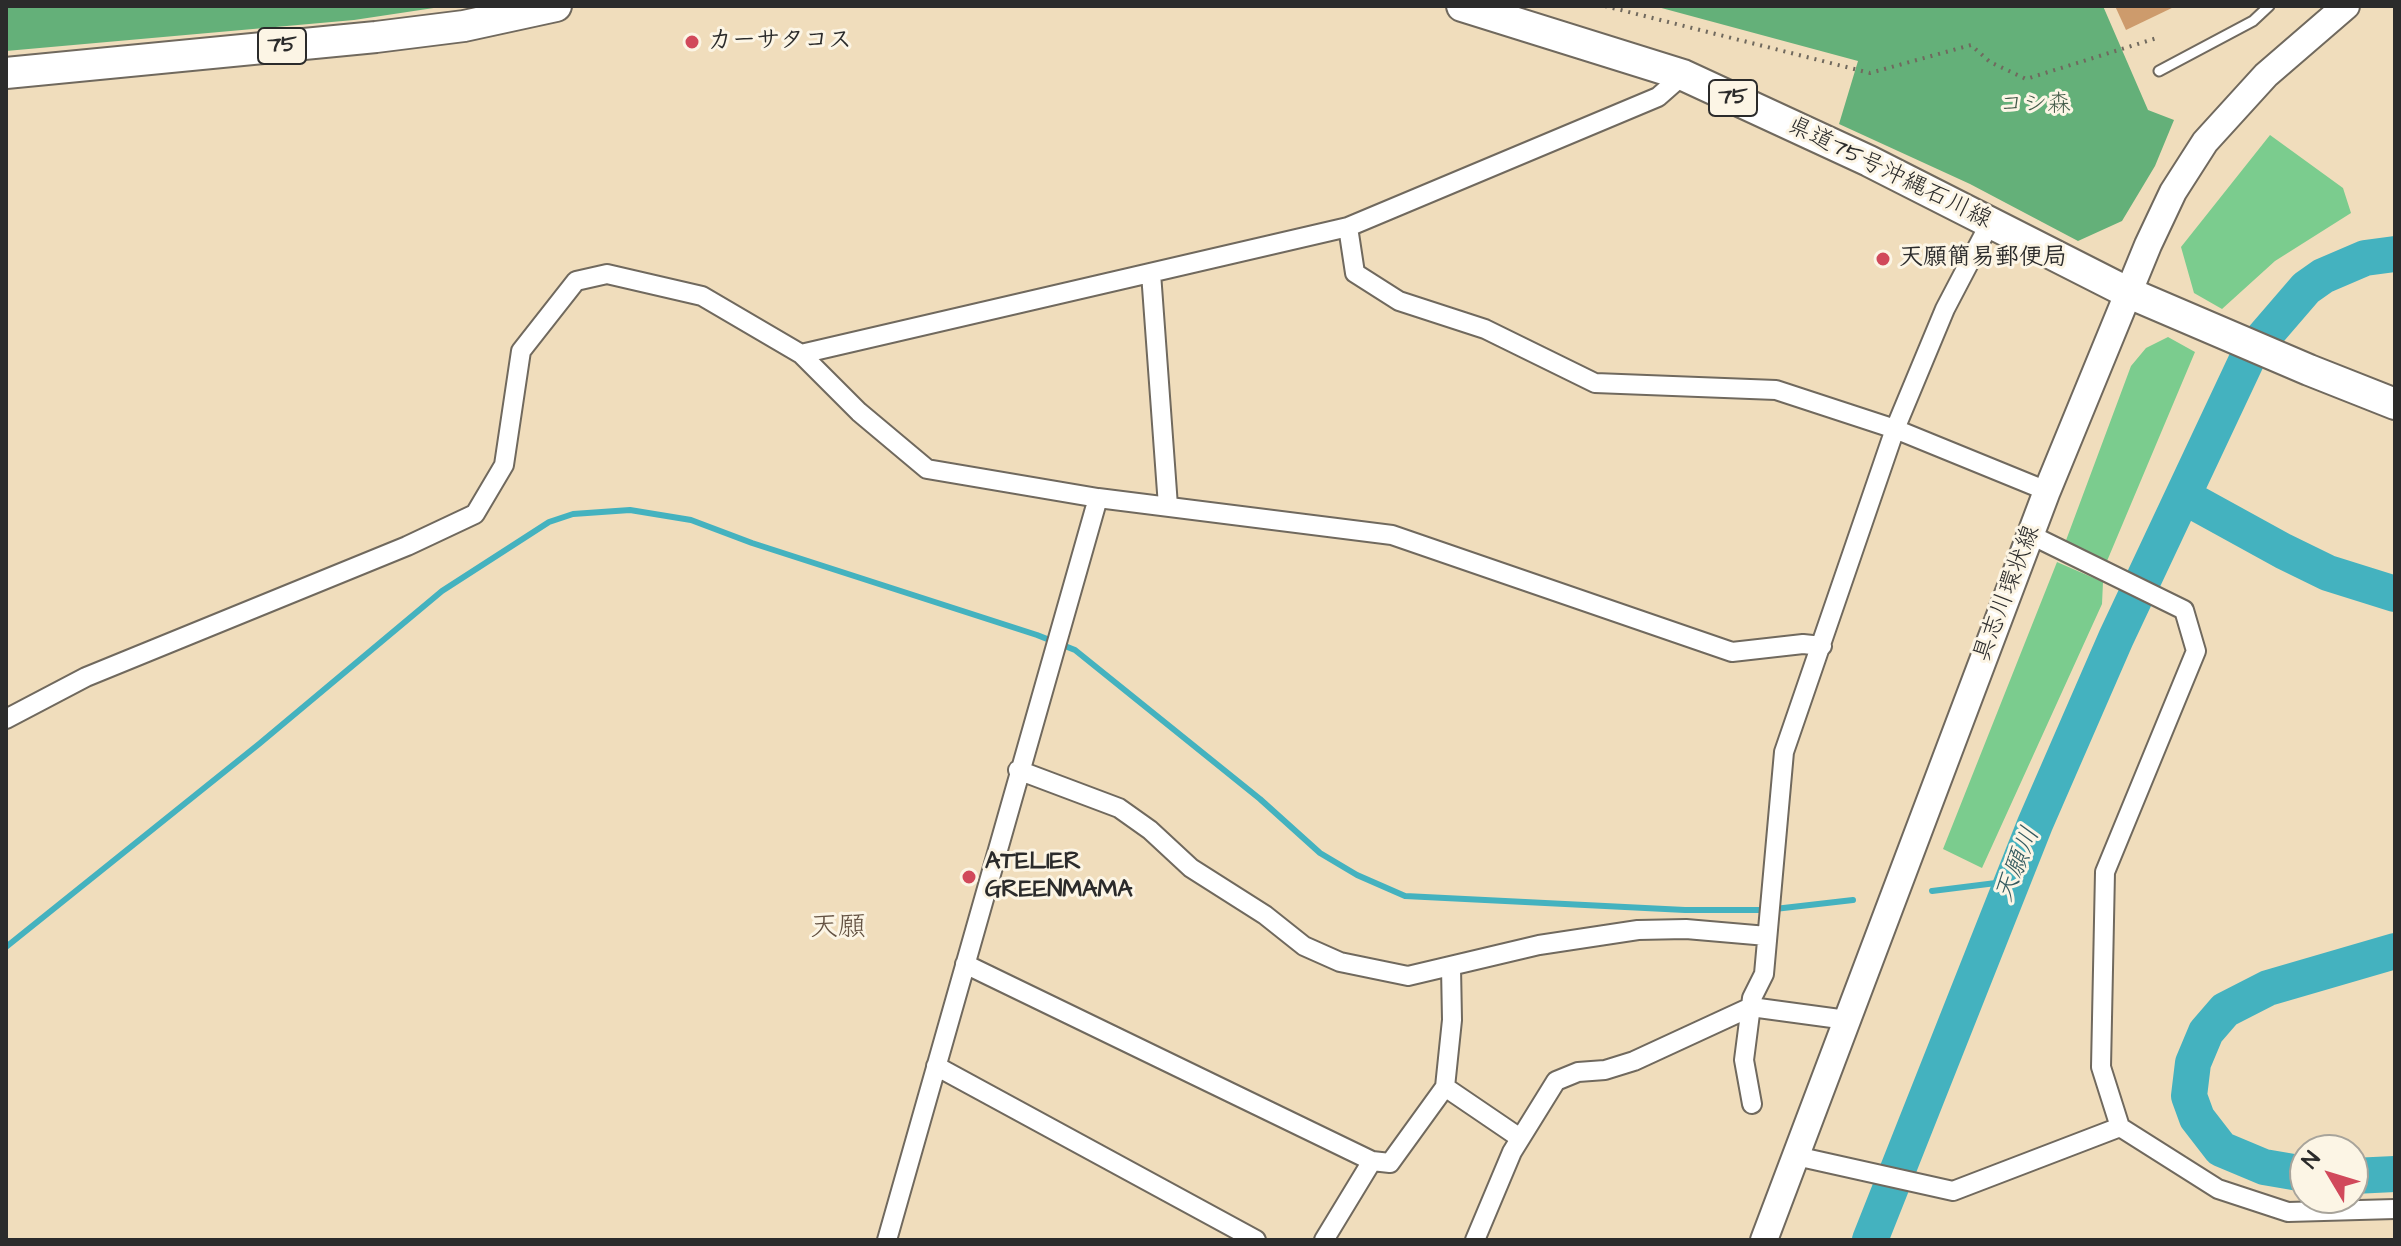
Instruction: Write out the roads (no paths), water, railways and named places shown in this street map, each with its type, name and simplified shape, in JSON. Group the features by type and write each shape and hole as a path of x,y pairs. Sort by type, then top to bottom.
{"main road":[{"name":"75","path":"6,73 376,37 464,26 556,6"},
{"name":"県道75号沖縄石川線","path":"1462,6 1683,75 1869,161 2129,293 2395,404"},
{"name":"具志川環状線","path":"1764,1240 2047,491 2173,192 2205,142 2266,75 2346,6"}],"street":[{"path":"801,354 1348,227 1658,97 1683,75"},
{"path":"1752,1104 1744,1060 1752,998 1764,974 1784,752 1895,429 1945,309 1990,223"},
{"path":"1348,227 1355,273 1399,301 1485,329 1595,383 1776,390 1895,429 2047,491"},
{"path":"1151,273 1168,506"},
{"path":"6,719 86,677 407,546 475,514 504,465 521,351 576,281 607,274 702,296 801,354 859,412 927,469 1098,498 1392,535 1732,652 1803,644 1822,646"},
{"path":"887,1240 1018,770 1098,498"},
{"path":"2031,535 2184,610 2196,651 2105,872 2101,1067 2120,1127 2218,1189 2288,1212 2395,1209"},
{"path":"1018,770 1119,808 1150,830 1191,868 1265,915 1304,946 1340,962 1408,976 1539,945 1638,930 1686,929 1767,936"},
{"path":"965,964 1372,1161 1390,1163 1445,1087 1452,1020 1451,967"},
{"path":"1475,1240 1520,1138 1556,1081 1578,1072 1605,1070 1634,1061 1751,1007 1847,1020"},
{"path":"936,1066 1256,1240"},
{"path":"1445,1087 1520,1138"},
{"path":"1796,1156 1953,1191 2120,1127"},
{"path":"1324,1240 1372,1161"}],"lane":[{"path":"2159,71 2253,21 2269,6"}],"waterway":[{"name":"天願川","path":"1870,1240 2035,824 2116,638 2250,353 2306,288 2323,276 2365,258 2395,254"},
{"name":"天願川","path":"2183,496 2328,573 2395,594"},
{"path":"6,947 259,744 442,591 549,522 573,514 630,510 691,520 1075,650 1260,799 1320,853 1357,875 1405,896 1685,910 1766,910 1853,900"},
{"path":"1932,891 2012,881"},
{"name":"天願川","path":"2289,1171 2264,1167 2221,1149 2197,1118 2189,1096 2193,1063 2206,1032 2225,1010 2268,988 2395,951"},
{"name":"天願川","path":"2369,1175 2395,1174"}],"place":[{"name":"カーサタコス","path":"692,42"},
{"name":"天願簡易郵便局","path":"1883,259"},
{"name":"ATELIER GREENMAMA","path":"969,877"}],"district":[{"name":"天願","path":"838,929"}],"park label":[{"name":"コシ森","path":"2035,106"}]}
